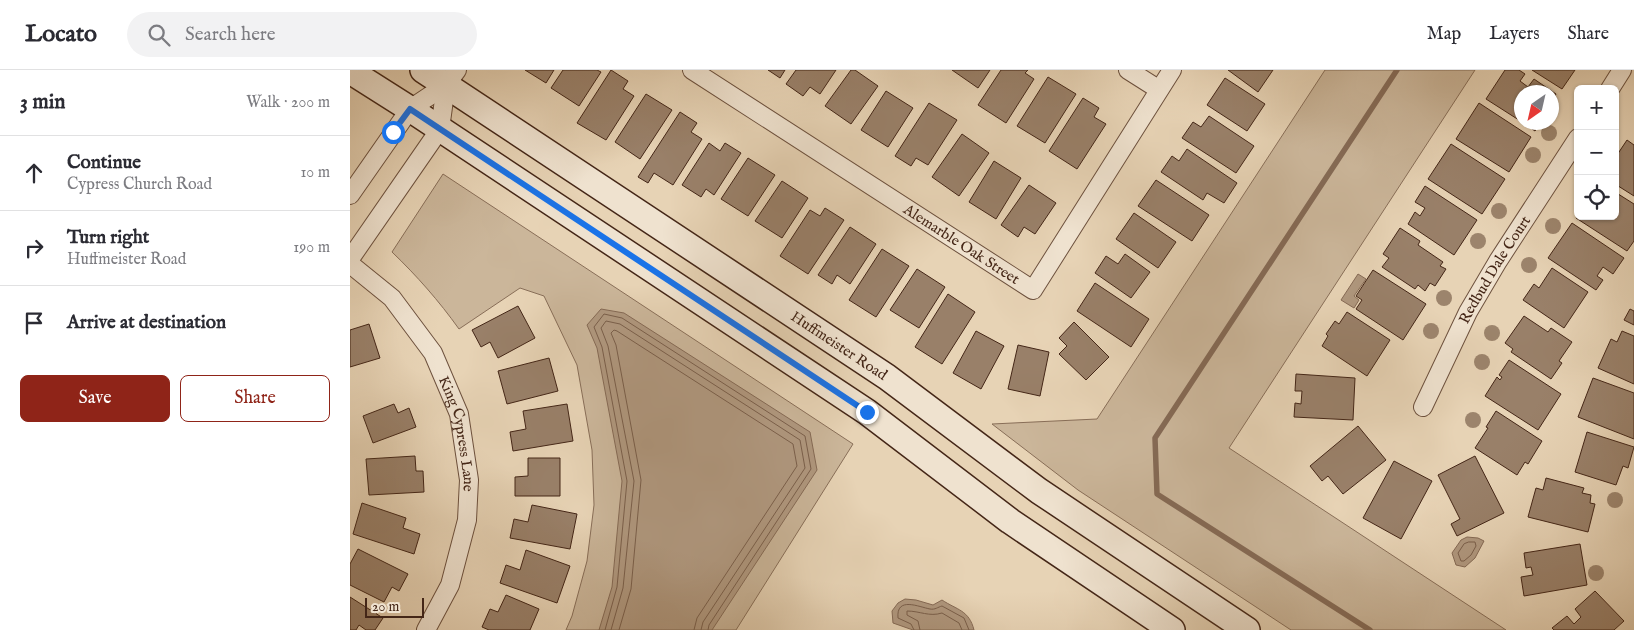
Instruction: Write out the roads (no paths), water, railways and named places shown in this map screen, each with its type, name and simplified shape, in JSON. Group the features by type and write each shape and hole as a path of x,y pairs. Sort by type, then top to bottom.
{"main road":[{"name":"Huffmeister Road","path":"423,70 452,78 887,377 1039,490 1247,630"},
{"path":"350,71 867,412 1010,521 1172,630"}],"street":[{"name":"Alemarble Oak Street","path":"692,70 1033,290 1158,89"},
{"path":"1128,70 1158,89 1172,70"},
{"path":"1613,85 1622,70"},
{"path":"350,195 410,109 452,78"},
{"path":"350,259 440,129 452,78"},
{"name":"Redbud Dale Court","path":"1423,407 1468,312 1498,261 1574,144"},
{"name":"King Cypress Lane","path":"350,264 392,298 433,353 459,414 469,480 467,520 450,585 426,630"}],"water":[{"path":"1358,274 1366,279 1354,296 1359,300 1354,308 1341,300"},
{"path":"601,309 624,313 810,432 817,470 712,630 599,630 612,587 622,481 597,348 587,325"},
{"path":"1467,537 1478,538 1484,541 1475,558 1465,567 1456,565 1452,553 1461,540"},
{"path":"905,599 933,605 942,600 966,614 974,630 913,630 893,623 892,611 898,603"}],"waterway":[{"path":"1370,630 1157,494 1155,438 1397,70"}]}
